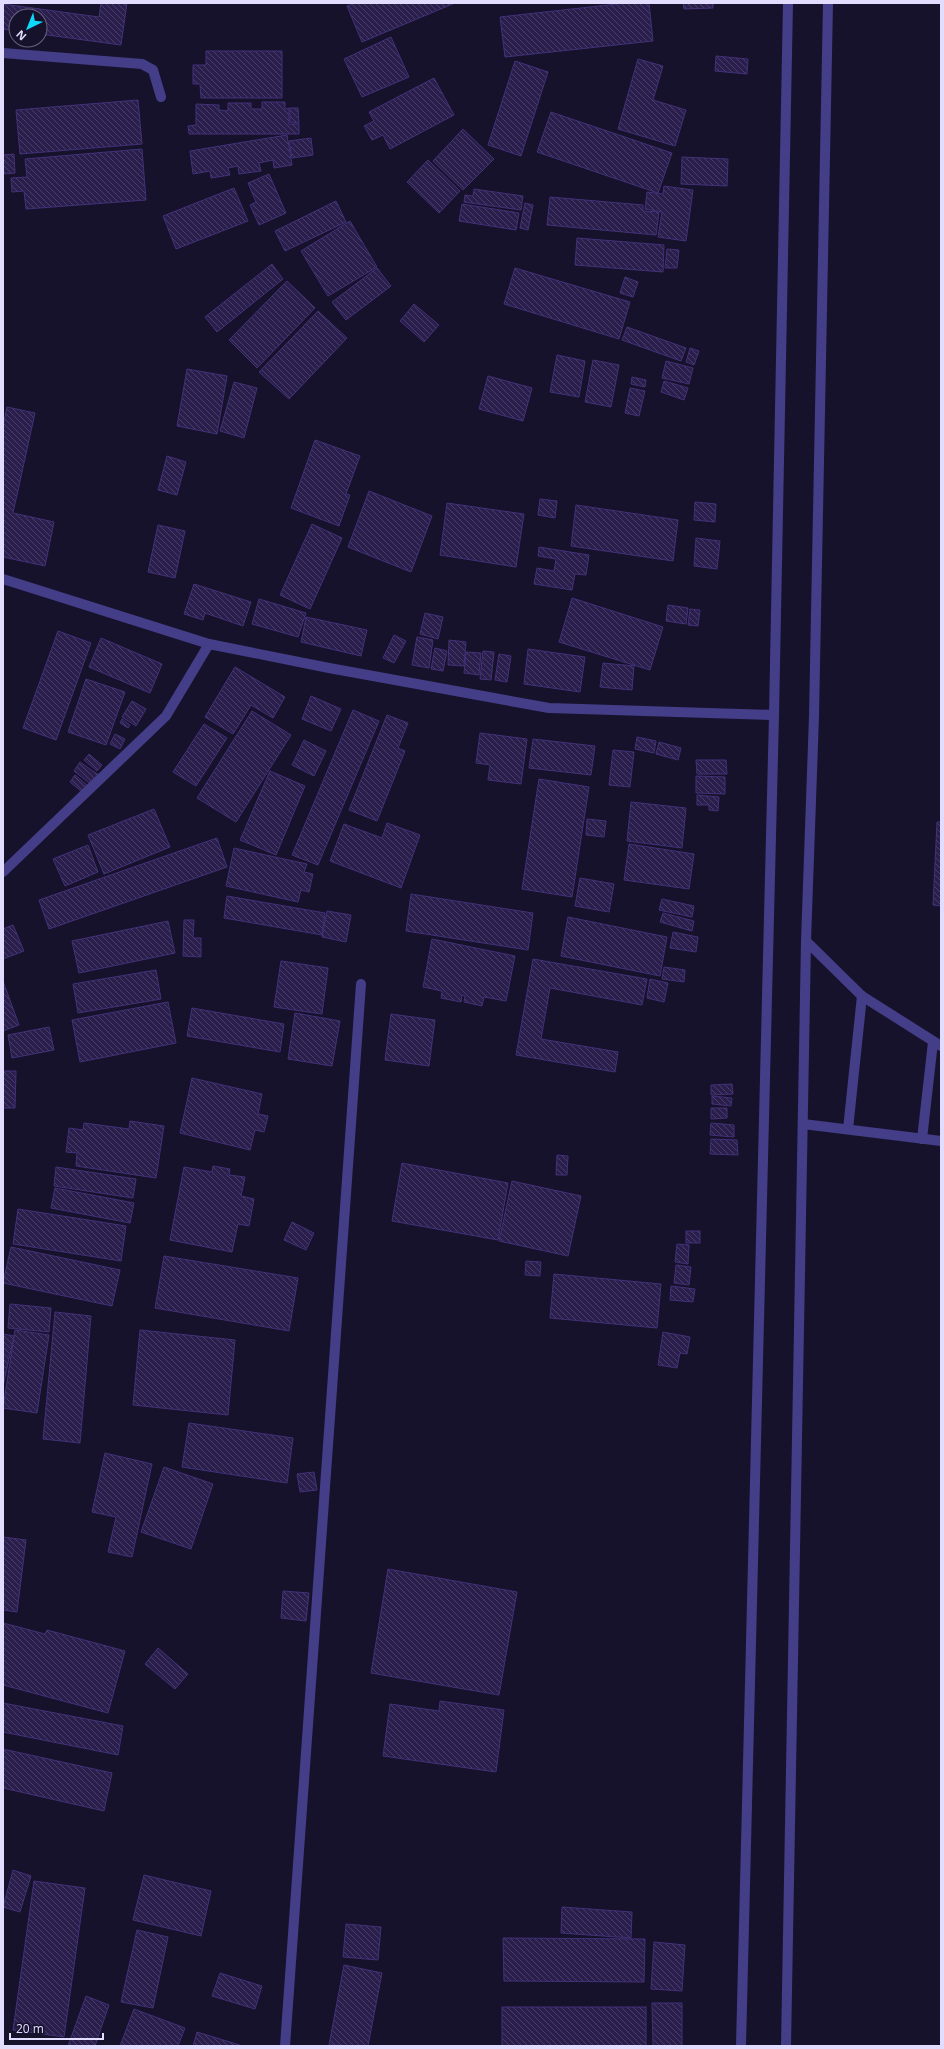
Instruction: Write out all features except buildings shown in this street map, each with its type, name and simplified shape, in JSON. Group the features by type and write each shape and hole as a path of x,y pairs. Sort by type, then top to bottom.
{"street":[{"path":"740,2046 774,714 788,3"},
{"path":"786,2046 802,1124 806,941 814,716 828,3"},
{"path":"3,53 142,64 153,70 161,97"},
{"path":"3,579 209,644 329,668 549,708 774,714"},
{"path":"3,872 166,716 209,644"},
{"path":"806,941 862,996 937,1044 922,1139"},
{"path":"285,2046 361,984"},
{"path":"848,1129 862,996"},
{"path":"802,1124 941,1141"}]}
